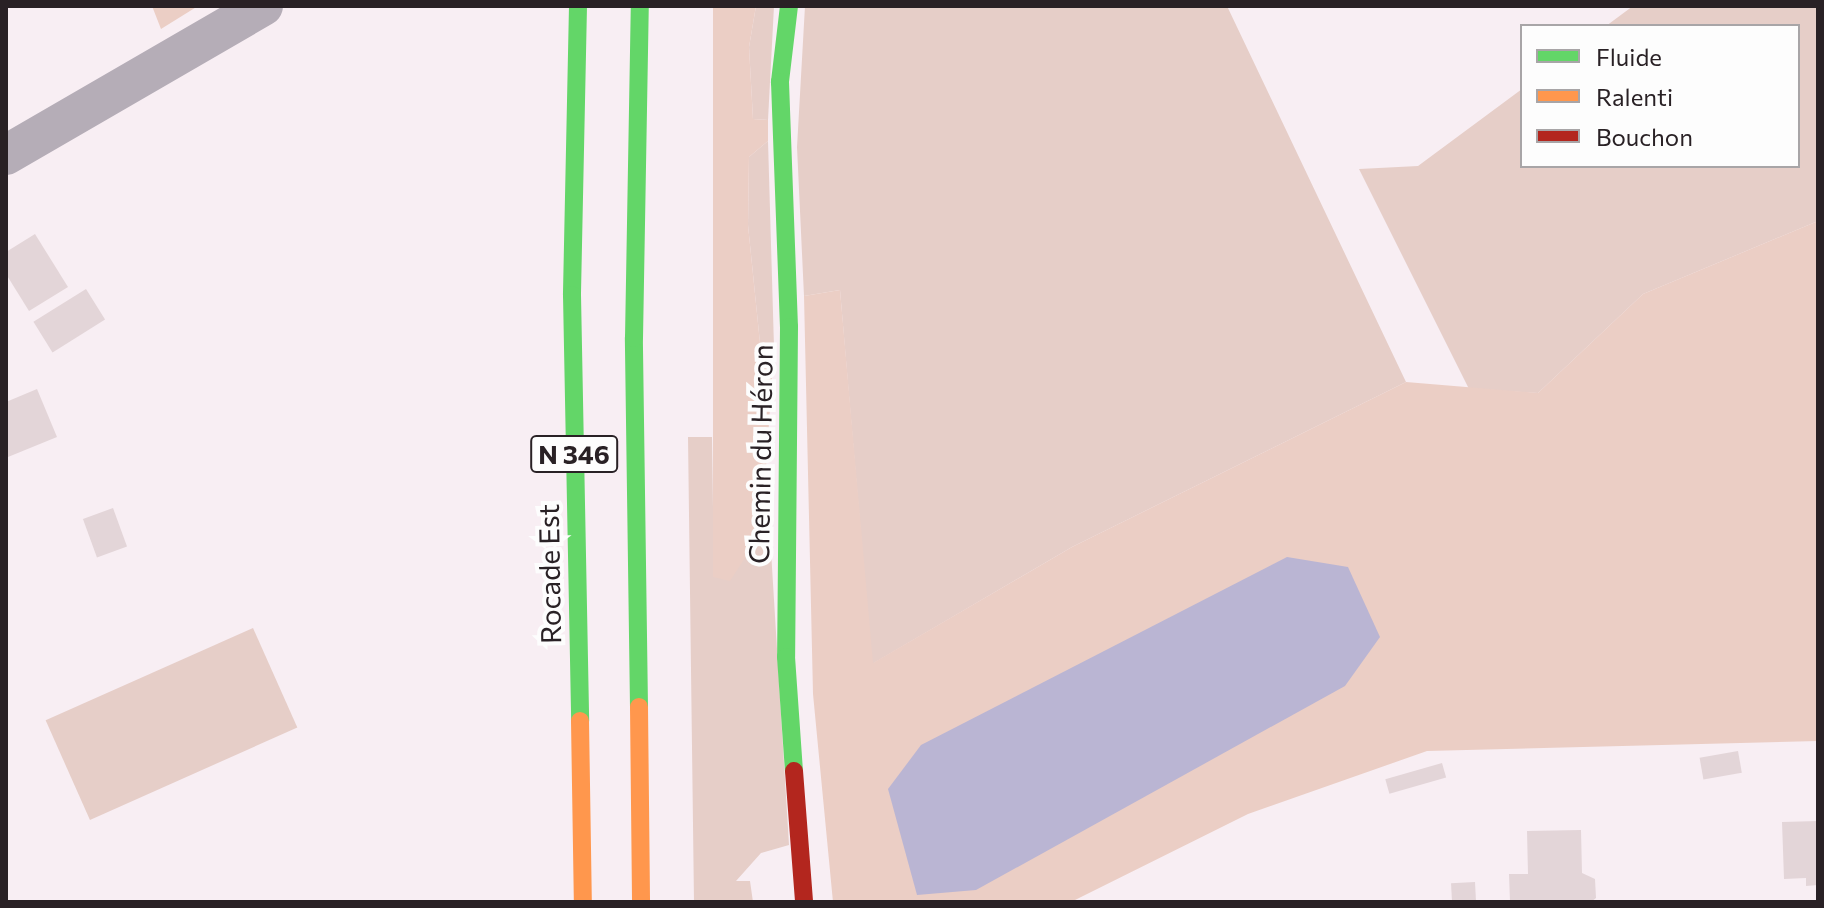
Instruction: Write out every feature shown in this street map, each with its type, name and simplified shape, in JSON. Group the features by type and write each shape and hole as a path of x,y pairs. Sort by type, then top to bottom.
{"main road":[{"name":"Rocade Est","path":"578,6 572,295 583,902"},
{"name":"N 346","path":"640,6 634,338 641,902"},
{"name":"Chemin du Héron","path":"789,6 780,82 789,327 786,657 804,902"}],"street":[{"path":"6,155 263,6"}],"shaded area":[{"path":"152,6 198,6 161,29"},
{"path":"713,6 756,6 749,47 753,119 768,120 768,141 749,157 748,225 760,343 774,347 766,469 750,550 730,581 713,577"},
{"path":"756,6 774,6 768,120 753,119 749,47"},
{"path":"805,6 1227,6 1406,382 1072,547 872,664 840,290 804,296 797,147"},
{"path":"1633,6 1818,6 1818,221 1643,294 1538,393 1469,389 1359,169 1418,166 1520,90 1520,168 1800,168 1800,24 1609,24"},
{"path":"768,141 774,347 760,343 748,225 749,157"},
{"path":"1818,221 1818,741 1427,751 1248,814 1071,902 833,902 813,694 804,296 840,290 873,663 1072,547 1406,382 1538,393 1643,294"},
{"path":"688,437 712,437 714,577 766,469 789,845 761,853 736,881 750,881 753,902 694,902"},
{"path":"1287,557 1348,567 1380,637 1345,686 976,890 917,895 888,789 921,745"},
{"path":"253,628 297,728 90,820 46,720"}],"building":[{"path":"35,234 68,287 29,311 6,274 6,252"},
{"path":"86,289 105,320 52,352 33,322"},
{"path":"37,389 57,437 8,457 6,402"},
{"path":"113,508 127,547 97,557 83,519"},
{"path":"1738,751 1742,773 1703,779 1700,758"},
{"path":"1442,763 1446,777 1389,794 1385,779"},
{"path":"1818,821 1818,885 1806,886 1806,878 1784,879 1782,822"},
{"path":"1581,830 1582,873 1595,879 1596,898 1591,902 1510,902 1509,874 1528,874 1527,831"},
{"path":"1475,882 1476,902 1452,902 1451,883"}],"traffic: fast":[{"path":"578,6 572,295 580,721"},
{"path":"639,707 634,338 640,6"},
{"path":"789,6 780,82 789,327 786,657 794,771"}],"traffic: slow":[{"path":"639,707 641,902"},
{"path":"580,721 583,902"}],"traffic: jam":[{"path":"794,771 804,902"}]}
